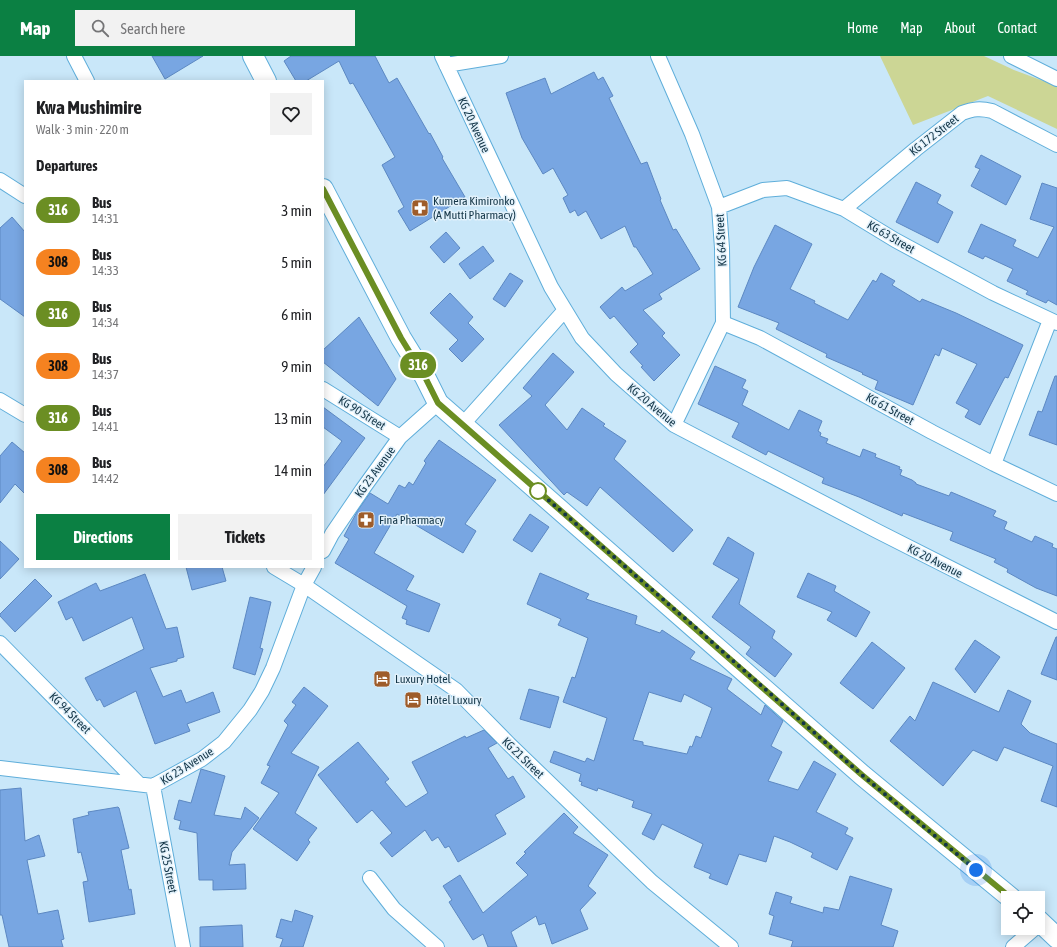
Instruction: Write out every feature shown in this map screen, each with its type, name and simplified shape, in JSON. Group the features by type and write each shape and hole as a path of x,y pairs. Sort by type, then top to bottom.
{"main road":[{"path":"253,56 265,80"},
{"path":"324,191 401,338 425,377 438,403 862,775 1003,891"},
{"path":"1045,929 1057,938"}],"street":[{"path":"74,56 86,80"},
{"path":"444,61 501,56"},
{"name":"KG 64 Street","path":"658,56 692,134 719,207 722,248 723,324 674,425"},
{"path":"1012,56 1057,80"},
{"name":"KG 20 Avenue","path":"444,61 551,288 582,338 616,374 674,425 877,531 1057,622"},
{"name":"KG 172 Street","path":"844,209 962,113 971,110 980,108 992,111 1057,145"},
{"path":"0,180 24,195"},
{"name":"KG 63 Street","path":"719,207 763,190 787,188 844,209 895,240 986,289 1054,322"},
{"path":"463,424 565,310"},
{"path":"994,464 1054,322"},
{"name":"KG 61 Street","path":"723,324 760,338 994,464 1057,494"},
{"name":"KG 90 Street","path":"324,390 400,437"},
{"path":"0,400 24,414"},
{"name":"KG 23 Avenue","path":"324,548 362,490 400,437 438,403"},
{"name":"KG 21 Street","path":"276,568 304,585 456,690 509,744 652,882 731,947"},
{"name":"KG 23 Avenue","path":"0,768 153,786 186,769 224,742 250,710 262,691 273,668 304,585 313,568"},
{"name":"KG 94 Street","path":"0,643 139,784"},
{"name":"KG 25 Street","path":"153,786 183,947"},
{"path":"370,878 394,909 437,947"},
{"path":"1013,947 1026,935"}],"green space":[{"path":"880,56 984,56 1014,70 1057,86 1057,129 988,96 913,125"}],"building":[{"path":"152,56 203,56 165,79"},
{"path":"291,56 375,56 389,83 397,78 429,134 430,133 443,157 442,158 465,197 410,231 398,211 404,207 382,165 395,157 353,83 350,84 339,61 308,80 295,80 284,61"},
{"path":"594,72 598,80 603,77 613,96 609,98 641,164 647,162 661,199 660,200 673,230 676,229 700,269 659,294 662,299 643,310 665,333 662,336 680,355 654,381 630,352 638,344 614,316 610,319 600,307 622,287 625,291 653,274 636,247 634,247 625,226 601,239 586,211 578,216 575,210 570,213 563,198 568,195 553,168 543,174 522,138 506,93 545,78 551,94"},
{"path":"981,155 1021,176 1006,205 971,186 980,169 975,167"},
{"path":"916,182 941,195 937,203 953,212 938,243 896,222"},
{"path":"1042,183 1057,188 1057,305 1048,300 1046,303 1026,294 1028,291 1007,281 1013,269 985,256 983,259 968,252 981,224 1016,240 1013,246 1038,258 1054,227 1030,219"},
{"path":"12,217 24,231 24,316 0,299 0,228"},
{"path":"775,225 812,244 790,289 815,301 814,303 848,320 873,280 876,282 881,273 895,281 892,285 920,302 922,299 956,313 1023,345 1008,378 1005,377 980,425 965,417 969,410 956,403 977,364 942,348 939,356 935,354 913,405 875,389 878,381 826,357 827,354 776,329 779,323 738,307 754,267"},
{"path":"446,232 460,248 444,263 430,247"},
{"path":"483,246 494,261 470,279 459,264"},
{"path":"510,273 523,281 505,307 493,299"},
{"path":"450,293 473,317 468,323 484,339 462,362 449,349 458,340 430,313"},
{"path":"359,317 396,379 378,406 324,363 324,349"},
{"path":"553,353 574,372 545,405 567,430 582,408 605,424 603,426 626,441 614,459 693,530 673,552 600,487 587,506 567,492 564,495 499,425 532,396 523,388"},
{"path":"715,366 746,380 742,388 748,391 742,405 789,430 799,410 822,421 818,431 821,433 820,436 828,439 826,443 860,457 863,449 876,454 875,457 900,467 899,469 902,470 900,475 912,480 916,484 949,496 951,492 996,511 993,516 1007,522 1004,529 1032,542 1035,536 1053,544 1052,547 1057,549 1057,596 1036,588 1007,572 1008,569 994,562 996,559 950,540 953,532 903,513 902,516 822,483 824,478 768,451 766,455 732,437 739,423 698,404"},
{"path":"1055,376 1057,376 1057,445 1029,435 1038,411 1042,412"},
{"path":"324,408 365,438 324,494 324,466 342,441 324,428"},
{"path":"439,440 496,480 465,524 476,531 463,553 397,514 374,553 414,576 406,590 440,604 429,632 406,624 407,620 402,618 407,606 335,563 349,539 344,536 358,510 370,493 388,504 399,485 405,488 409,482 413,485 426,463 424,461"},
{"path":"12,442 24,452 24,493 15,484 0,503 0,456"},
{"path":"530,514 549,527 532,552 513,540"},
{"path":"728,537 754,553 739,604 775,631 772,638 792,654 775,677 746,654 751,647 712,617 739,579 713,564"},
{"path":"0,541 19,559 0,579"},
{"path":"186,568 222,568 226,581 192,590"},
{"path":"540,573 589,594 586,599 637,616 635,624 660,633 662,630 695,652 690,659 732,679 727,689 761,715 765,705 783,721 771,746 782,752 768,781 798,790 814,761 836,774 816,812 848,828 845,834 853,838 837,870 811,857 813,853 774,836 766,862 739,854 727,885 709,878 711,874 694,867 703,844 662,824 654,840 642,834 652,814 632,807 634,801 598,788 597,791 581,785 582,782 579,781 581,774 550,762 554,751 585,762 587,758 594,761 607,718 563,702 572,677 575,678 588,638 558,625 561,619 527,604","holes":["649,692 681,702 684,694 712,708 701,738 696,736 692,747 690,746 687,754 643,745 643,742 633,740"]},
{"path":"808,573 836,586 834,591 870,612 856,637 827,620 832,612 797,597"},
{"path":"145,574 166,629 177,627 184,657 177,659 177,661 150,668 163,697 181,690 186,703 213,692 220,712 187,724 190,731 155,744 136,691 104,707 100,699 97,701 85,678 144,649 132,617 83,641 72,617 66,620 58,602 96,583 100,591"},
{"path":"35,579 52,596 15,632 0,616 0,614"},
{"path":"250,597 271,602 260,648 263,649 255,675 233,668"},
{"path":"1057,637 1057,680 1041,674"},
{"path":"975,640 1000,657 975,693 955,669"},
{"path":"872,642 905,668 873,709 840,683"},
{"path":"933,682 999,712 1008,690 1031,701 1021,724 1030,733 1057,744 1057,807 1041,801 1053,766 1004,747 997,761 973,750 943,786 890,741 910,716 915,721"},
{"path":"304,687 328,706 291,753 319,767 295,813 317,828 308,840 310,842 297,861 253,829 279,793 261,783 270,766 267,765 288,725 284,721 296,705 292,702"},
{"path":"529,689 559,697 550,728 520,719"},
{"path":"484,730 497,743 488,748 508,779 513,776 525,797 495,815 506,834 458,862 449,846 445,848 438,837 432,841 425,830 392,857 380,843 392,833 372,810 357,823 318,775 358,742 389,779 385,782 406,807 428,793 412,762 465,736 466,738"},
{"path":"201,769 225,776 214,815 241,819 245,807 259,818 232,852 229,865 245,864 246,889 213,890 213,880 199,880 197,833 179,829 181,821 174,819 179,800 191,803"},
{"path":"21,788 25,841 39,835 45,856 27,860 38,914 58,910 64,939 61,940 63,947 9,947 2,915 0,915 0,790"},
{"path":"118,807 129,848 121,850 129,890 131,889 135,914 89,922 83,882 88,881 81,852 78,853 73,819 89,815 88,812"},
{"path":"564,813 578,827 573,833 608,855 588,886 596,893 580,910 588,929 552,944 545,923 539,925 536,916 511,932 517,947 488,947 483,934 473,940 449,902 452,900 443,886 460,875 483,913 528,875 516,863 526,853 524,852"},
{"path":"850,876 892,889 881,925 898,931 893,947 791,947 793,941 769,934 774,916 769,914 776,892 792,897 790,903 823,913 824,907 839,910"},
{"path":"295,910 313,916 303,947 280,947 283,939 276,937 281,919 292,922"},
{"path":"242,925 243,947 200,947 200,927"}],"bus line":[{"name":"316","path":"324,191 401,338 425,377 438,403 862,775 1003,891"}],"place":[{"name":"Kumera Kimironko (A Mutti Pharmacy)","path":"420,208"},
{"name":"Fina Pharmacy","path":"366,520"},
{"name":"Luxury Hotel","path":"382,679"},
{"name":"Hôtel Luxury","path":"413,700"}],"route":[{"path":"538,491 862,775 976,870"}]}
